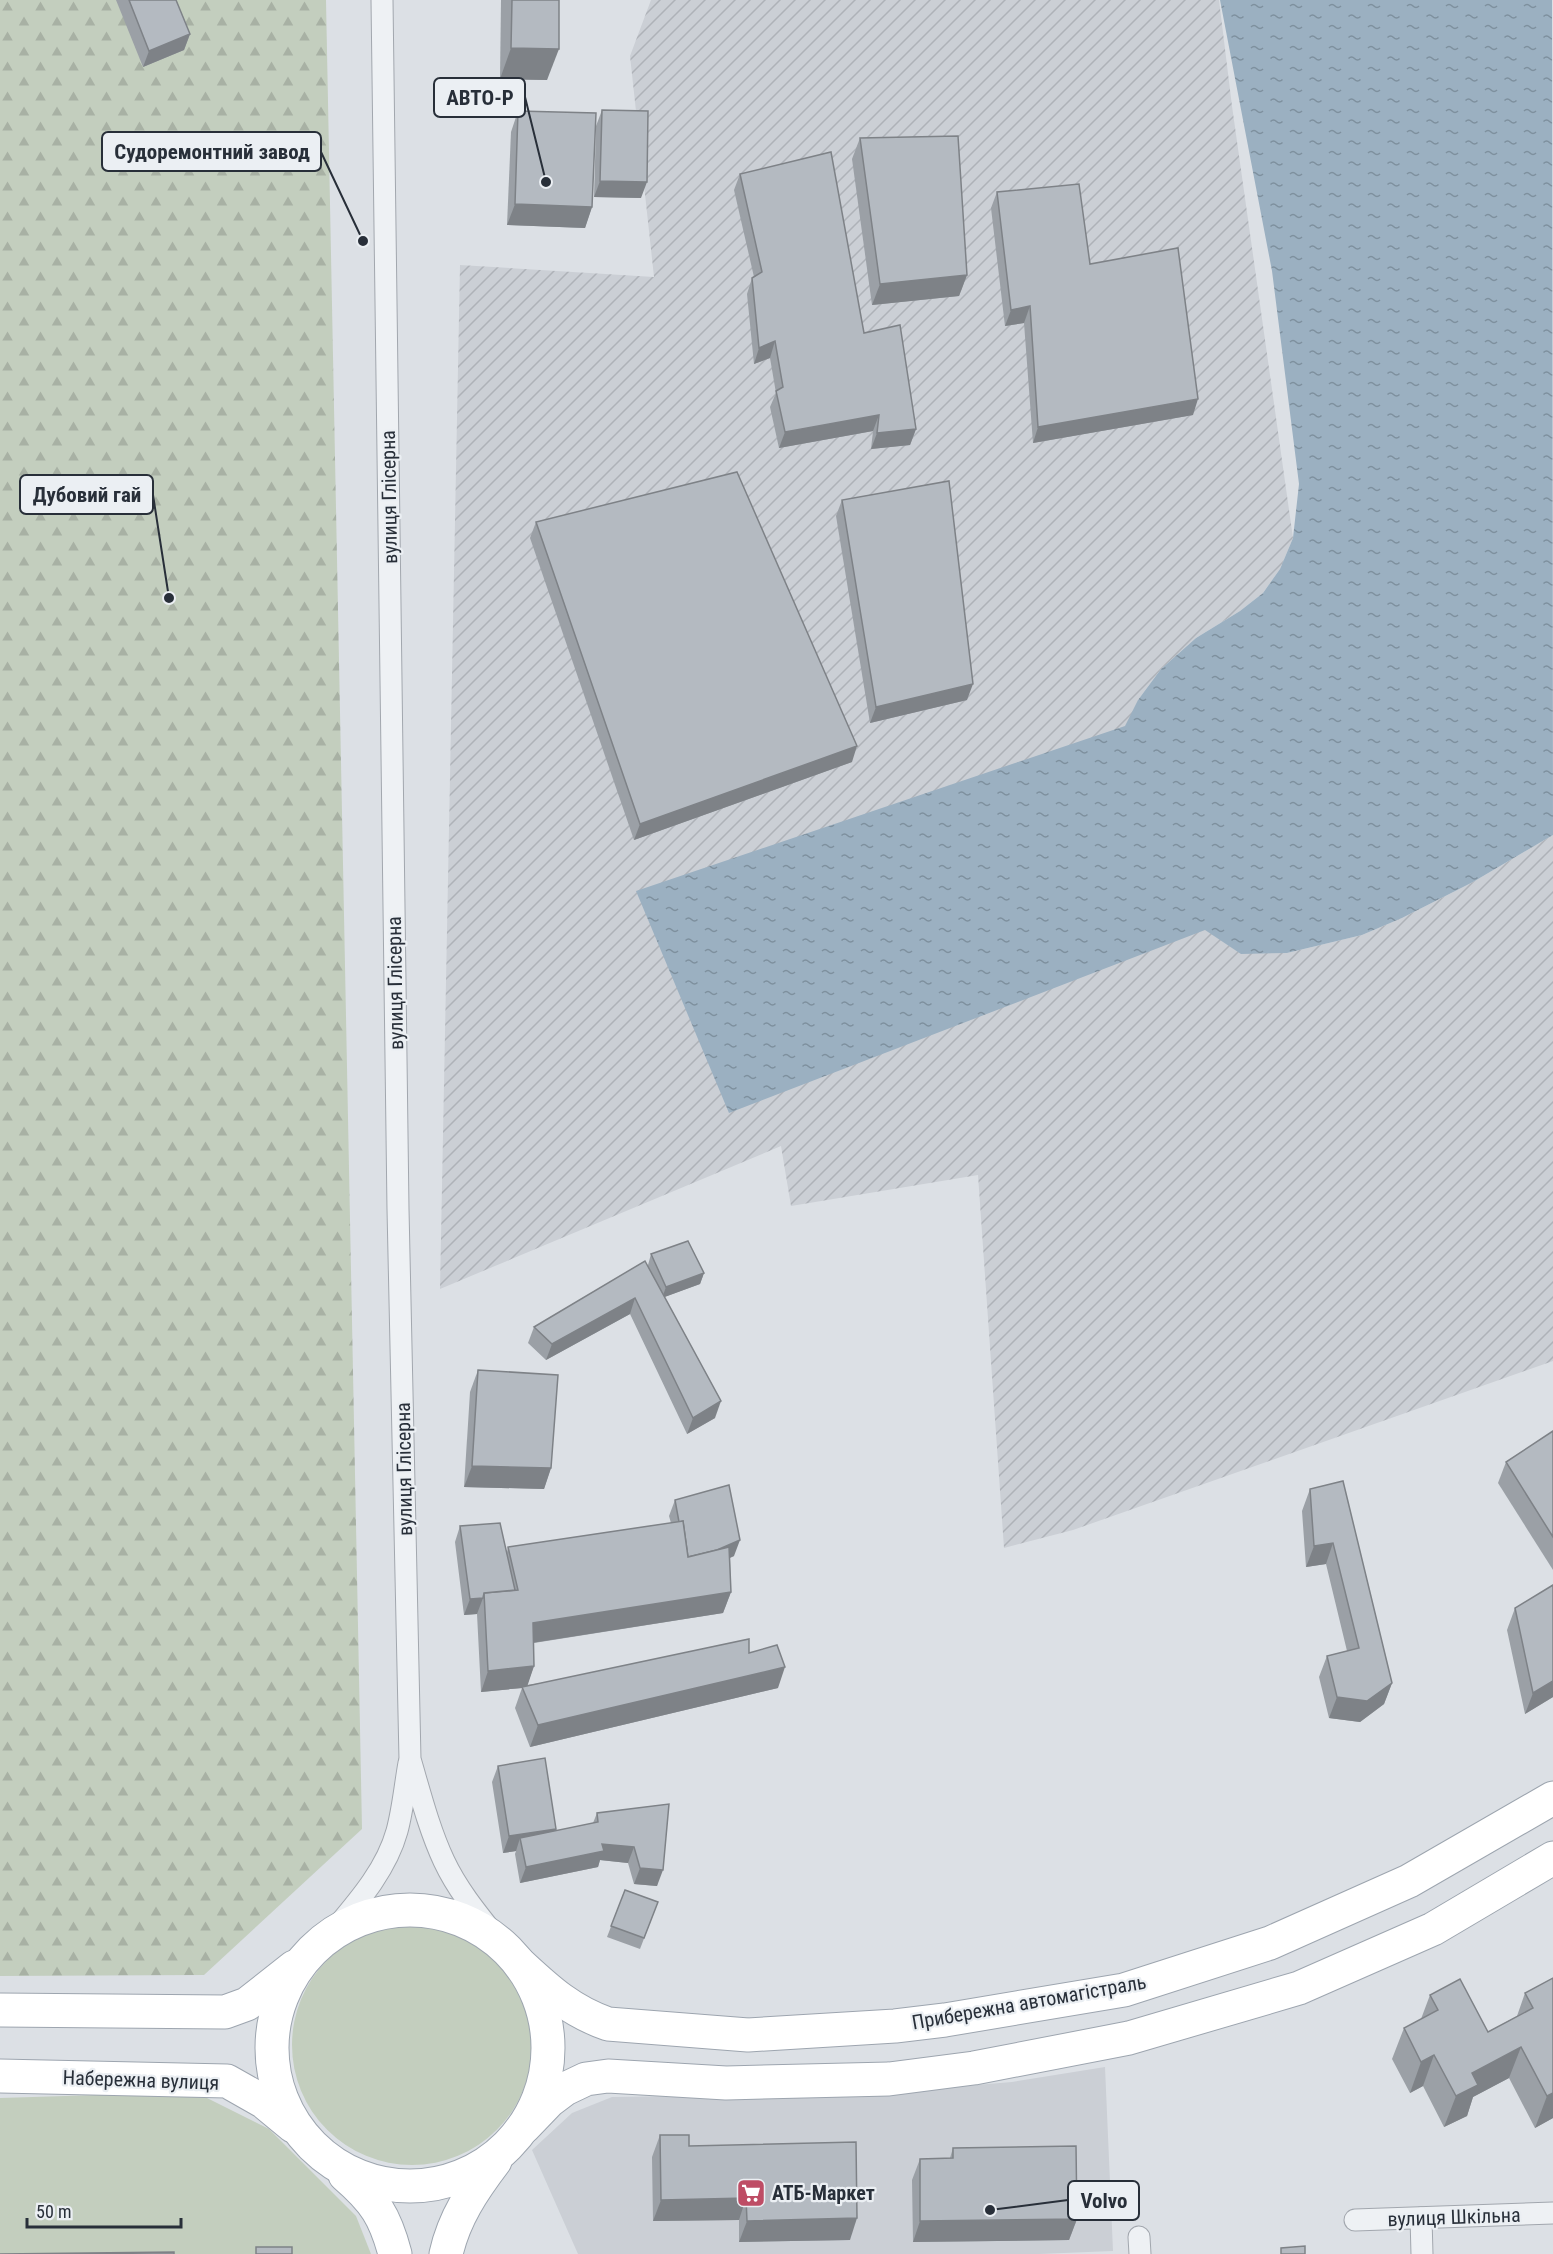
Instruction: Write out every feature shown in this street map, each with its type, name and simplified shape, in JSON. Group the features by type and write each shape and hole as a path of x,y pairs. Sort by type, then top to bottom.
{"main road":[{"name":"Прибережна автомагістраль","path":"0,2010 225,2012 247,2004 330,1935 357,1920 386,1912 416,1910 447,1915 475,1925 567,2005 586,2016 608,2024 748,2035 895,2026 973,2016 1124,1990 1270,1943 1409,1881 1553,1798"},
{"name":"Прибережна автомагістраль","path":"306,1957 288,1983 276,2013 272,2044 275,2076 284,2107 312,2145 351,2174 381,2184 413,2187 444,2182 474,2171 503,2151 549,2101 565,2089 586,2079 608,2076 726,2083 889,2079 974,2068 1129,2038 1299,1988 1433,1929 1553,1858"},
{"name":"Прибережна автомагістраль","path":"510,1954 538,1994 547,2028 548,2063 540,2096 524,2127"},
{"path":"973,2016 950,2037 952,2054 974,2068"},
{"path":"889,2079 917,2061 917,2042 895,2026"},
{"name":"Набережна вулиця","path":"0,2076 226,2081 264,2102 312,2145"},
{"path":"312,2145 376,2206 388,2228 395,2254"},
{"path":"446,2254 458,2218 471,2193 503,2151"}],"street":[{"name":"вулиця Глісерна","path":"382,0 398,1209 410,1759 433,1835 445,1862 459,1887 510,1954"},
{"path":"330,1935 361,1898 388,1854 397,1831 410,1759"},
{"name":"вулиця Шкільна","path":"1354,2220 1553,2213"},
{"path":"1421,2218 1422,2254"}],"shaded area":[{"path":"651,0 1219,0 1293,538 1280,569 1263,593 1240,611 1196,638 1161,669 1138,700 1287,953 1362,935 1402,918 1473,882 1553,835 1553,1361 1073,1530 1004,1548 978,1175 791,1206 781,1146 440,1289 460,265 654,277 630,56"},
{"path":"1105,2067 1113,2251 1039,2254 578,2254 532,2150 572,2113 612,2097 880,2093 1012,2082"}],"green space":[{"path":"0,0 326,0 362,1829 204,1975 0,1976"},
{"path":"400,1925 424,1925 447,1930 469,1939 497,1960 512,1978 523,1999 530,2022 532,2045 530,2068 523,2091 512,2112 497,2130 469,2151 447,2160 424,2165 400,2165 377,2160 355,2151 336,2138 319,2121 306,2102 297,2080 292,2057 292,2033 297,2010 306,1988 319,1969 336,1952 355,1939 377,1930"},
{"path":"195,2092 269,2129 356,2216 371,2254 0,2254 0,2098"}],"water":[{"path":"1220,0 1552,0 1553,835 1473,882 1402,918 1362,935 1287,953 1241,954 1205,930 729,1113 636,891 1125,726 1138,700 1161,669 1196,638 1240,611 1263,593 1280,569 1293,538 1299,484 1272,271"}],"building":[{"path":"129,0 176,0 190,34 149,51"},
{"path":"512,0 559,0 559,49 511,48"},
{"path":"602,110 648,111 647,182 600,181"},
{"path":"518,111 596,113 592,207 515,204"},
{"path":"958,136 967,275 880,284 860,138"},
{"path":"831,152 864,333 900,325 916,429 877,433 879,415 785,432 776,391 783,387 775,341 759,348 752,278 762,272 740,174"},
{"path":"1079,184 1090,264 1178,248 1198,399 1038,427 1030,306 1011,310 997,192"},
{"path":"737,472 857,746 640,824 536,522"},
{"path":"949,481 973,684 876,707 842,500"},
{"path":"688,1241 704,1273 666,1287 651,1254"},
{"path":"645,1261 721,1401 693,1418 635,1298 552,1344 534,1327"},
{"path":"478,1370 558,1375 551,1468 472,1466"},
{"path":"1553,1431 1553,1537 1506,1462"},
{"path":"1343,1481 1392,1683 1367,1701 1337,1697 1327,1656 1359,1648 1333,1543 1314,1546 1310,1489"},
{"path":"729,1485 740,1540 717,1550 688,1557 683,1521 679,1522 675,1500"},
{"path":"683,1521 688,1557 729,1547 731,1592 533,1623 534,1666 488,1671 484,1593 518,1590 508,1547"},
{"path":"500,1523 515,1590 484,1593 483,1598 470,1599 460,1526"},
{"path":"1553,1585 1553,1681 1533,1693 1515,1608"},
{"path":"749,1639 749,1653 777,1645 785,1667 538,1725 522,1687"},
{"path":"545,1758 556,1829 509,1836 498,1766"},
{"path":"669,1804 663,1870 640,1868 634,1847 602,1844 604,1851 526,1867 520,1838 598,1822 597,1813"},
{"path":"625,1890 658,1902 644,1938 611,1926"},
{"path":"1553,1978 1553,2093 1547,2096 1521,2047 1472,2073 1478,2085 1456,2096 1434,2055 1421,2062 1404,2028 1438,2010 1430,1995 1460,1979 1488,2032 1533,2008 1525,1993"},
{"name":"АТБ-Маркет","path":"660,2135 689,2135 689,2146 856,2142 857,2218 747,2221 746,2198 661,2200"},
{"path":"1076,2146 1077,2219 920,2221 920,2159 953,2158 953,2148"},
{"path":"1305,2246 1305,2254 1281,2254 1281,2248"},
{"path":"256,2247 292,2247 292,2254 256,2254"},
{"path":"174,2252 174,2254 0,2254"}],"place":[{"name":"АВТО-Р","path":"546,182"},
{"name":"Судоремонтний завод","path":"363,241"},
{"name":"Дубовий гай","path":"169,598"},
{"name":"АТБ-Маркет","path":"751,2193"},
{"name":"Volvo","path":"990,2210"}]}
